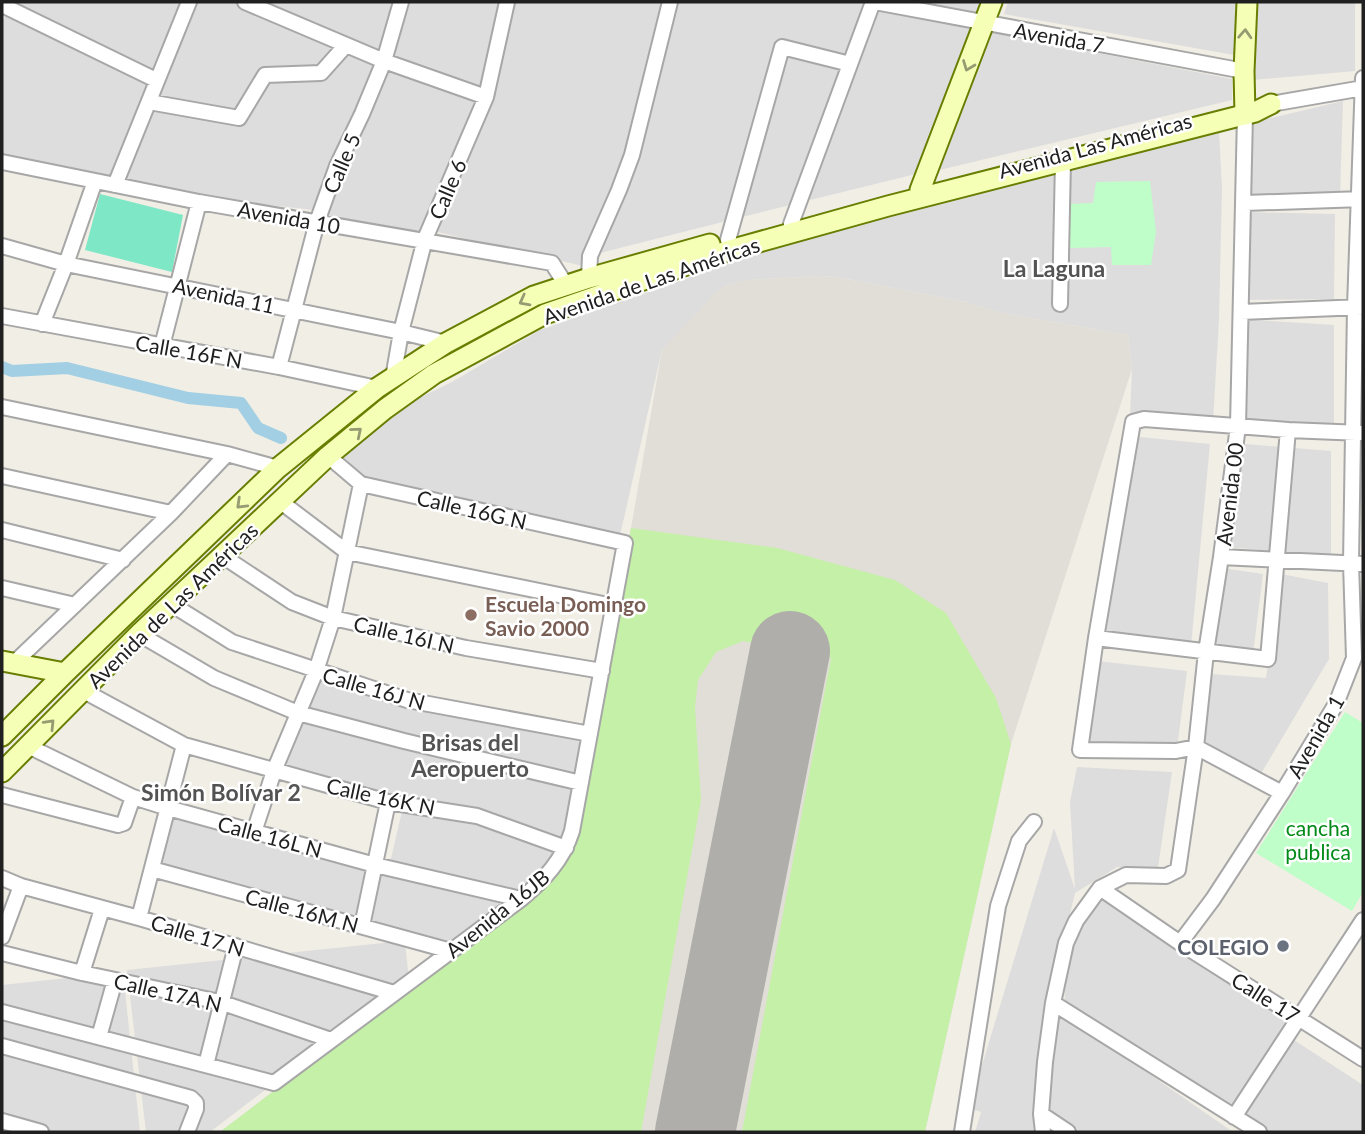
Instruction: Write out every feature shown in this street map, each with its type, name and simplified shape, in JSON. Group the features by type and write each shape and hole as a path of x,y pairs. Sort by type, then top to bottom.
{"main road":[{"path":"920,190 992,2"},
{"path":"1245,110 1247,2"},
{"name":"Avenida de Las Américas","path":"2,772 139,634 324,460 385,409 433,374 545,314 730,250 1271,104"},
{"name":"Avenida Las Américas","path":"920,190 1245,110"},
{"name":"Avenida de Las Américas","path":"2,736 278,468 385,383 446,343 534,296 566,285 920,190"},
{"path":"301,448 306,461 324,460"},
{"path":"278,468 291,473 296,479 297,487"},
{"path":"8,662 65,673"}],"street":[{"path":"115,185 189,2"},
{"path":"245,2 384,61 486,97"},
{"name":"Calle 5","path":"279,367 317,222 337,166 384,61 401,2"},
{"name":"Calle 6","path":"385,383 425,239 486,97 507,2"},
{"path":"589,278 590,256 632,155 670,2"},
{"path":"791,224 874,2"},
{"name":"Avenida 7","path":"874,2 1244,71"},
{"path":"4,7 156,80"},
{"path":"149,102 239,118 265,75 321,73 346,45"},
{"path":"728,240 782,47 850,64"},
{"name":"Avenida 1","path":"1180,943 1213,900 1282,793 1336,704 1359,659 1357,563 1363,78"},
{"path":"1271,104 1363,88"},
{"name":"Avenida 00","path":"1100,888 1126,875 1166,876 1178,870 1238,426 1245,110"},
{"path":"1060,304 1063,161"},
{"name":"Avenida 10","path":"2,162 199,202 552,263 566,285"},
{"path":"42,324 95,181"},
{"path":"1245,203 1362,199"},
{"path":"162,346 199,202"},
{"name":"Avenida 11","path":"2,246 66,264 293,309 446,343"},
{"path":"1241,312 1359,307"},
{"name":"Calle 16F N","path":"2,316 279,367 385,383"},
{"path":"2,407 227,454 278,468"},
{"path":"1282,793 1196,747 1175,751 1080,750 1133,422 1144,419 1359,433"},
{"path":"1096,638 1268,659 1288,430"},
{"path":"8,662 75,606 171,513 227,454"},
{"name":"Calle 16G N","path":"324,460 361,484 625,543"},
{"path":"2,476 171,513"},
{"path":"254,832 274,771 316,671 333,618 361,484"},
{"path":"281,502 347,552 613,607"},
{"path":"2,530 123,560"},
{"name":"Avenida 16JB","path":"205,1065 274,1083 539,884 566,848 581,783 625,543"},
{"name":"Calle 16I N","path":"221,555 292,603 333,618 505,655 602,671"},
{"path":"1221,557 1357,563"},
{"path":"2,588 75,606"},
{"name":"Calle 16J N","path":"171,604 232,642 407,700 590,734"},
{"path":"139,634 214,678 298,713 581,783"},
{"name":"Calle 16K N","path":"82,690 184,745 388,802 477,816 566,848"},
{"path":"139,918 184,745"},
{"name":"Calle 16L N","path":"28,746 133,797 375,864 521,899"},
{"path":"2,795 118,825 124,823 133,797"},
{"path":"362,926 388,802"},
{"path":"962,1132 998,906 1019,841 1034,822"},
{"name":"Calle 16M N","path":"152,869 451,951"},
{"name":"Calle 17 N","path":"2,878 20,886 394,993"},
{"path":"2,937 20,886"},
{"path":"1043,1132 1041,1114 1045,1062 1053,1003 1066,943 1076,921 1100,888"},
{"name":"Calle 17","path":"1100,888 1180,943 1363,1059"},
{"path":"82,973 102,909"},
{"path":"1234,1116 1363,920"},
{"path":"2,1012 205,1065 236,947"},
{"name":"Calle 17A N","path":"2,953 220,1002 331,1040"},
{"path":"99,1037 115,980"},
{"path":"1053,1003 1259,1132"},
{"path":"2,1046 191,1098 196,1103 196,1109 187,1132"},
{"path":"1041,1114 1068,1132"},
{"path":"2,1121 41,1132"}],"shaded area":[{"path":"8,2 186,2 155,78"},
{"path":"191,2 239,2 340,44 317,71 263,72 239,116 152,98"},
{"path":"252,2 401,2 383,58"},
{"path":"405,2 507,2 485,92 386,59"},
{"path":"514,2 667,2 637,124 583,266 433,231 490,108"},
{"path":"674,2 867,3 794,204 600,253 626,182"},
{"path":"911,2 983,2 978,15"},
{"path":"1008,2 1236,2 1234,55 1004,14"},
{"path":"1257,2 1355,2 1355,71 1253,80"},
{"path":"873,4 971,27 920,173 802,202"},
{"path":"7,12 153,82 113,178 2,155 2,23"},
{"path":"980,27 1232,79 1232,100 927,173"},
{"path":"346,47 379,61 313,210 208,198 123,178 150,104 241,120 270,77 323,76"},
{"path":"385,65 482,99 423,237 322,219"},
{"path":"1343,101 1340,195 1242,194 1242,125"},
{"path":"1219,131 1222,189 1213,422 1130,415 1132,369 1128,335 1002,313 965,302 837,277 818,276 747,280 725,286 662,350 619,540 369,483 332,453 361,426 452,382 540,330 686,279 729,258 1157,141"},
{"path":"1241,212 1335,214 1334,299 1237,300"},
{"path":"837,277 965,302 1002,313 1128,335 1132,369 1011,744 925,1132 220,1132 473,939 569,849 631,528 662,350 717,291 725,286 747,280"},
{"path":"1239,319 1334,325 1334,432 1233,423"},
{"path":"1130,436 1210,444 1191,646 1098,635"},
{"path":"1233,443 1331,451 1331,556 1226,547"},
{"path":"1222,568 1263,574 1253,654 1216,651"},
{"path":"1281,574 1328,583 1329,659 1259,777 1202,739 1211,674 1266,678"},
{"path":"1097,661 1187,671 1177,749 1082,744"},
{"path":"323,678 588,737 580,780 308,713"},
{"path":"306,718 579,784 565,845 283,768"},
{"path":"1077,767 1172,772 1158,867 1117,867 1075,893 1063,944 1101,891 1289,1020 1235,1106 1065,1002 1063,951 1042,1087 1061,1013 1233,1132 1080,1132 1052,1113 1041,1093 1037,1132 975,1132 981,1112 969,1108 1054,828 1075,889 1070,802"},
{"path":"403,807 476,818 563,850 520,894 389,867"},
{"path":"171,815 514,900 458,944 405,942 409,980 210,1132 146,1132 127,970 402,941 159,864"},
{"path":"123,972 140,1132 2,1132 2,985"},
{"path":"1288,1036 1363,1085 1363,1132 1264,1132 1241,1118"}],"green space":[{"path":"1150,181 1156,232 1151,265 1112,265 1111,247 1069,248 1071,204 1093,203 1096,182"},
{"path":"100,194 183,215 172,272 85,250"},
{"path":"631,528 777,548 895,580 946,613 996,698 1011,744 925,1132 742,1132 831,658 743,641 716,652 698,680 695,707 701,800 641,1132 220,1132 473,939 569,849"},
{"name":"cancha publica","path":"1345,712 1363,723 1363,892 1352,911 1256,853"}],"waterway":[{"path":"2,367 12,371 67,368 188,398 241,403 258,428 281,438"}],"runway":[{"path":"695,1132 790,651"}],"place":[{"name":"Escuela Domingo Savio 2000","path":"471,615"},
{"name":"COLEGIO","path":"1283,946"}],"district":[{"name":"La Laguna","path":"1054,268"},
{"name":"Brisas del Aeropuerto","path":"470,755"},
{"name":"Simón Bolívar 2","path":"221,792"}]}
